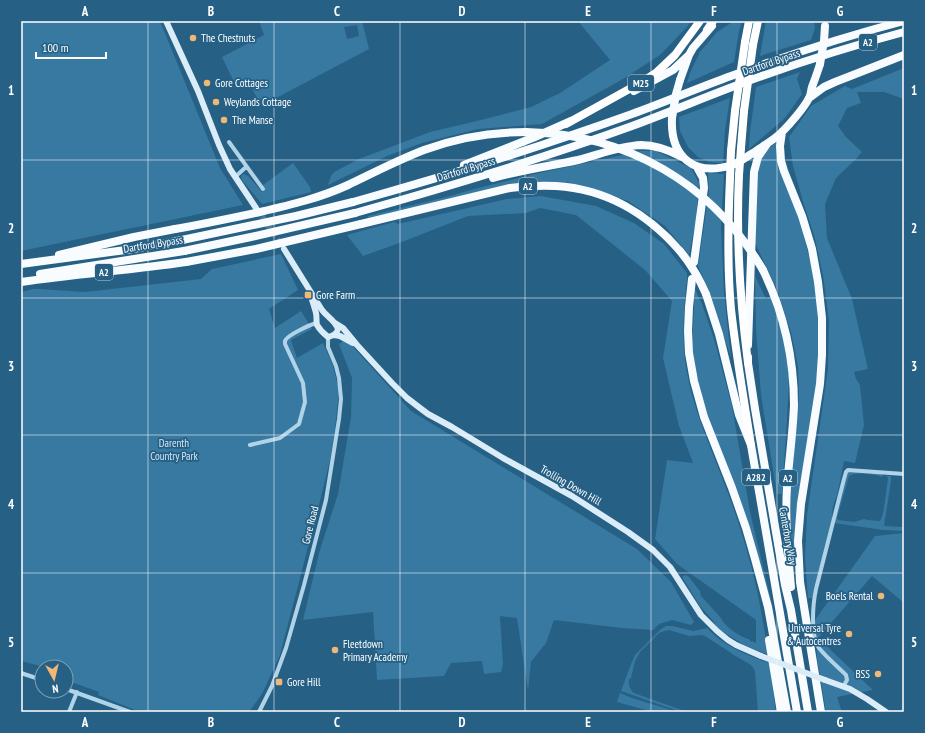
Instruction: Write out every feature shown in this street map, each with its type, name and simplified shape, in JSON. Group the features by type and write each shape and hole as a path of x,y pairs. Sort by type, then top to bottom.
{"highway":[{"name":"M25","path":"566,124 642,82 657,72 675,55 700,21"},
{"path":"682,157 673,137 672,118 676,94 689,55 713,21"},
{"path":"707,30 717,21"},
{"path":"749,21 735,111 731,151 729,238 731,308 751,445"},
{"path":"748,363 743,320 739,256 739,175 744,111 753,45 758,21"},
{"name":"Dartford Bypass","path":"21,264 133,249 182,240 296,216 353,202 542,146 633,114 759,66 904,21"},
{"path":"809,98 820,64 824,42 825,24"},
{"name":"Dartford Bypass","path":"21,277 184,250 251,237 355,213 527,162 632,126 702,98 786,68 904,32"},
{"path":"413,185 566,124 656,80 673,70 689,55"},
{"path":"697,167 715,168 732,165 739,162 767,144 782,132 809,98 820,90 835,82 904,55"},
{"name":"A2","path":"36,262 134,236 304,202 330,193 406,157 441,144 477,136 526,132 556,133 597,141 627,151 668,172 700,194 719,212 747,245 763,270 774,295 789,346 793,378 794,407 788,474 787,508 791,610"},
{"path":"782,132 780,146 781,161 802,216 810,244 817,277 822,318 823,351 820,384 801,504 798,541 800,582 821,712"},
{"name":"Canterbury Way","path":"767,144 758,157 754,172 748,363 808,712"},
{"path":"414,196 634,146 655,146 668,150 682,157 697,167 703,178 704,188 694,262"},
{"name":"A2","path":"21,282 166,265 256,249 510,188 557,186 583,190 604,196 634,210 660,230 680,250 700,279 719,334 739,415 751,445"},
{"path":"692,280 689,307 688,345 695,385 706,423 746,528 768,608 787,712"},
{"name":"Canterbury Way","path":"751,445 796,712"},
{"path":"759,578 770,653 781,712"}],"main road":[{"path":"166,21 230,169 256,208"},
{"path":"284,249 325,314 335,323 338,329 337,333 331,336 323,332 317,321 310,291"},
{"path":"317,321 319,316 325,314"},
{"name":"Trolling Down Hill","path":"335,323 343,328 357,346 407,398 424,411 503,458 572,496 645,543 670,567 701,615 728,640 761,656 843,687 886,712"},
{"name":"Trolling Down Hill","path":"331,336 347,339 357,346"}],"street":[{"path":"229,142 263,189"},
{"path":"234,177 246,166"},
{"path":"250,445 280,438 299,424 305,402 303,384 285,342 287,338 299,330 317,321"},
{"name":"Gore Road","path":"260,712 285,652 306,579 326,500 341,399 339,378 328,347 331,336"},
{"path":"843,687 847,680 846,675 819,649 814,639 813,608 816,589 844,478 848,470 904,474"},
{"path":"21,673 34,677"},
{"path":"74,691 130,712"},
{"path":"69,712 77,692"}],"green space":[{"path":"21,21 160,21 220,168 243,205 21,251"},
{"path":"259,21 362,21 369,49 261,106 247,78 235,84 222,57 264,35","holes":["357,25 359,36 347,39 344,27"]},
{"path":"578,21 691,21 660,55 623,79 542,124 478,129 422,143 387,156 328,185 334,172 359,159 430,132 531,107 560,93 610,60"},
{"path":"734,21 742,21 734,62 687,83 700,52 717,32"},
{"path":"766,21 814,21 815,28 811,40 760,56"},
{"path":"904,68 904,99 884,92 857,92 861,103 847,108 838,126 846,137 862,152 836,178 825,204 827,238 852,299 868,369 854,372 860,385 864,425 855,463 844,461 816,583 812,598 808,598 805,557 807,515 828,369 829,321 823,275 814,235 793,166 789,137 811,106 845,86 852,89"},
{"path":"800,72 797,79 802,94 785,118 749,149 756,87"},
{"path":"730,98 725,130 723,163 709,162 698,157 688,147 680,131 679,117"},
{"path":"776,143 777,165 797,213 811,263 817,303 819,344 817,384 796,513 796,576 792,549 791,485 799,397 798,366 791,332 777,289 755,243 758,167 764,152"},
{"path":"641,151 656,151 691,168 699,183 696,220 689,255 665,226 628,201 567,182 525,183 368,218 368,216 535,174"},
{"path":"293,163 310,187 311,192 262,204 242,180 241,176 244,174 248,176 262,192 265,189 263,185"},
{"path":"708,173 724,174 721,227 724,293 731,358 710,293 698,266 709,192"},
{"path":"541,196 596,206 634,223 664,244 687,273 684,309 684,350 688,378 697,412 729,496 745,545 758,594 769,655 744,645 717,628 714,622 700,606 682,577 685,575 688,576 700,591 701,596 725,624 737,634 749,639 751,642 756,643 756,620 677,564 655,539 667,460 693,463 679,426 663,358 672,301 645,270 576,215 540,208 526,213 468,216 363,256 347,235 394,222 398,224 507,199"},
{"name":"Darenth Country Park","path":"281,254 298,290 269,309 275,328 301,311 312,329 291,340 297,358 323,343 333,366 339,390 330,460 280,655 262,694 249,712 140,712 98,695 99,692 74,683 74,659 34,659 34,664 21,661 21,292 40,289 85,292 201,279 212,269"},
{"path":"755,276 766,299 770,297 782,331 789,376 782,494 777,494 761,395 756,330"},
{"path":"695,289 702,304 714,339 732,406 750,512 773,609 782,659 779,658 771,614 703,401 694,364 692,344"},
{"path":"346,339 411,411 637,549 671,582 694,622 691,625 672,620 659,624 653,630 554,620 546,643 531,662 528,690 517,618 500,616 503,664 501,672 484,674 482,661 451,663 444,676 377,680 373,612 303,620 319,553 338,494 351,417 352,378 339,344"},
{"path":"850,471 882,474 883,477 871,474 856,474 849,476 837,518 838,520 854,522 864,519 880,521 883,512 888,479 888,477 886,477 891,476 884,526 904,527 904,531 883,530 834,523 847,474"},
{"path":"904,533 904,603 872,576 818,638 873,690 837,697 842,712 826,712 817,658 815,620 875,536"},
{"path":"666,626 693,631 707,628 731,647 769,663 776,712 758,712 755,672 751,665 705,636 689,636 669,630 659,633 640,652 635,661 631,678 629,679 629,685 634,693 687,712 681,712 621,691 635,655 661,629"},
{"path":"620,693 674,712 653,712 617,702"}],"tunnel":[{"path":"257,209 282,246"}],"place":[{"name":"The Chestnuts","path":"193,38"},
{"name":"Gore Cottages","path":"207,83"},
{"name":"Weylands Cottage","path":"216,102"},
{"name":"The Manse","path":"224,120"},
{"name":"Gore Farm","path":"308,295"},
{"name":"Boels Rental","path":"881,596"},
{"name":"Universal Tyre & Autocentres","path":"849,634"},
{"name":"Fleetdown Primary Academy","path":"335,650"},
{"name":"BSS","path":"878,674"},
{"name":"Gore Hill","path":"279,682"}]}
